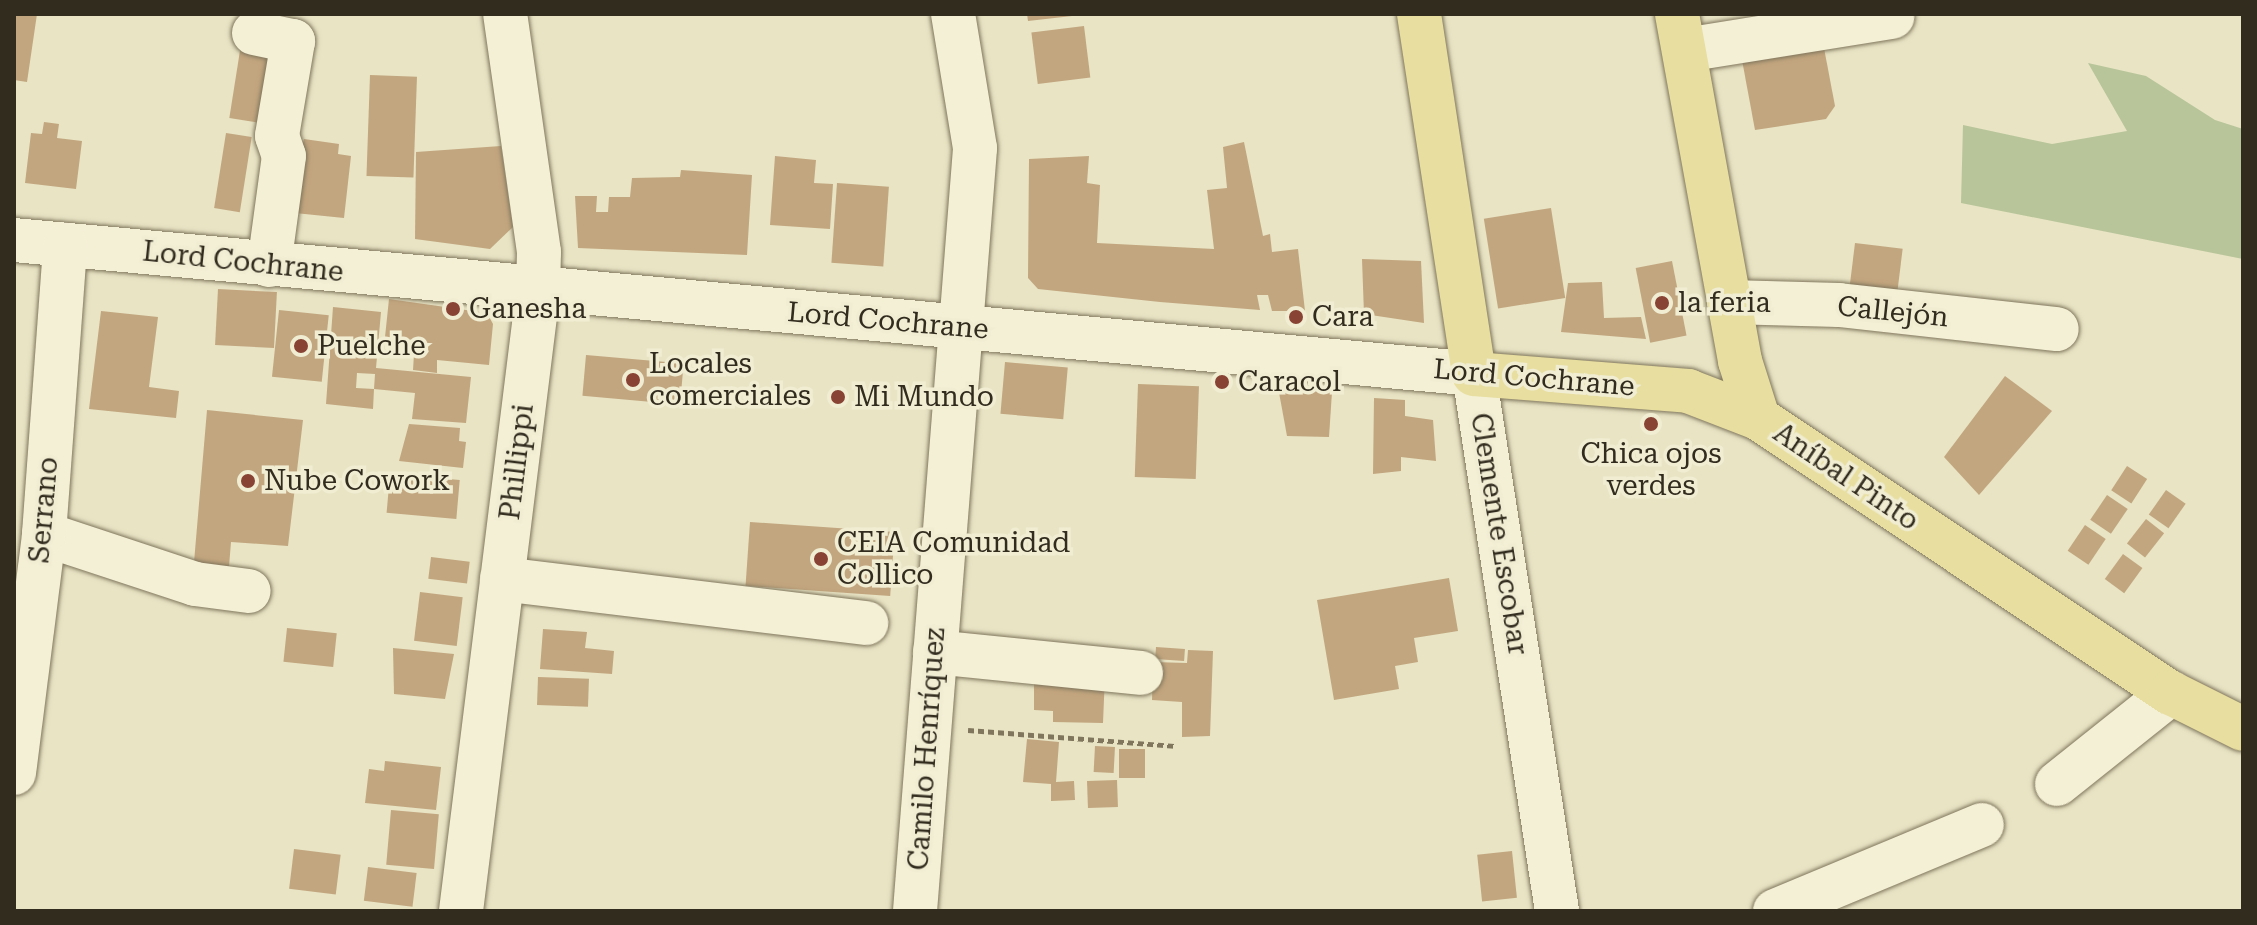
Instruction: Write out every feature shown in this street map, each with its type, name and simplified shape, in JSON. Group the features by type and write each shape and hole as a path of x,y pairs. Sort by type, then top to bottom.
{"main road":[{"name":"Clemente Escobar","path":"1419,14 1474,374"},
{"name":"Aníbal Pinto","path":"1681,32 1729,302 1758,418 2171,693 2243,729"},
{"name":"Lord Cochrane","path":"1474,374 1688,391 1758,418"}],"street":[{"name":"Phillippi","path":"461,911 538,292 539,252 505,14"},
{"name":"Camilo Henríquez","path":"915,911 975,148 953,14"},
{"path":"1681,32 1892,17"},
{"path":"254,33 293,41 277,136 284,156 269,265"},
{"name":"Lord Cochrane","path":"14,240 538,292 1474,374"},
{"name":"Serrano","path":"14,773 44,534 65,245"},
{"name":"Callejón","path":"1729,302 1839,305 2057,329"},
{"name":"Clemente Escobar","path":"1474,374 1557,911"},
{"path":"44,534 195,584 249,591"},
{"path":"502,579 866,623"},
{"path":"935,652 1141,673"},
{"path":"2057,784 2171,693"},
{"path":"1775,911 1982,825"}],"path":[{"path":"929,727 1174,746"}],"green space":[{"path":"2088,63 2146,76 2215,120 2243,129 2243,259 1961,203 1963,125 2052,144 2127,131"}],"building":[{"path":"14,14 37,14 27,82 14,80"},
{"path":"1027,14 1072,14 1072,16 1028,21"},
{"path":"1084,26 1090,78 1038,84 1031,32"},
{"path":"242,38 279,44 266,124 229,118"},
{"path":"1824,48 1835,106 1826,119 1755,130 1742,60"},
{"path":"370,75 417,77 413,178 366,176"},
{"path":"44,122 59,124 57,138 82,141 76,189 25,183 31,133 42,134"},
{"path":"226,133 252,137 240,212 214,208"},
{"path":"304,139 339,144 338,154 351,156 344,218 285,212"},
{"path":"1244,142 1263,236 1270,234 1272,252 1298,249 1305,311 1272,311 1268,295 1257,295 1260,310 1038,289 1028,278 1029,159 1089,156 1087,183 1100,185 1097,243 1214,249 1207,190 1227,188 1223,147"},
{"path":"501,146 513,227 490,249 415,239 416,152"},
{"path":"775,156 816,160 814,183 833,184 830,229 770,225"},
{"path":"681,170 752,175 747,255 578,248 575,196 597,196 596,212 608,212 609,197 630,197 632,178 680,177"},
{"path":"837,183 889,187 883,266 831,263"},
{"path":"1551,208 1565,298 1498,309 1484,219"},
{"path":"1855,243 1903,249 1896,300 1849,295"},
{"path":"1362,259 1421,261 1424,323 1364,314"},
{"name":"la feria","path":"1672,261 1687,336 1650,343 1636,268"},
{"path":"1602,282 1604,318 1641,317 1646,339 1561,332 1568,283"},
{"path":"218,289 277,292 274,348 215,345"},
{"path":"389,299 487,313 493,324 489,365 437,360 437,373 413,370 414,354 422,355 423,341 385,337"},
{"path":"333,307 381,312 376,368 471,377 466,423 412,419 415,393 374,389 373,409 326,404","holes":["357,373 375,374 374,389 356,388"]},
{"name":"Puelche","path":"279,310 329,315 322,382 272,377"},
{"path":"101,311 158,317 149,387 179,391 176,418 89,409"},
{"name":"Locales comerciales","path":"586,355 684,364 680,404 582,396"},
{"path":"1005,362 1068,367 1063,419 1000,414"},
{"path":"2005,376 2052,411 1979,495 1944,457"},
{"path":"1138,384 1199,386 1196,479 1135,477"},
{"path":"1278,387 1332,392 1329,437 1287,436"},
{"path":"1374,398 1405,400 1405,416 1433,420 1436,461 1401,457 1401,471 1373,474"},
{"name":"Nube Cowork","path":"207,410 303,420 288,546 231,542 228,579 193,574"},
{"path":"409,424 460,428 459,441 466,442 463,468 399,461"},
{"path":"2127,466 2147,479 2131,503 2111,490"},
{"path":"390,474 460,480 456,519 387,513"},
{"path":"2166,490 2186,504 2168,528 2149,515"},
{"path":"2107,495 2128,509 2111,534 2090,520"},
{"path":"2146,519 2164,533 2145,558 2127,543"},
{"name":"CEIA Comunidad Collico","path":"750,522 895,532 890,596 746,586"},
{"path":"2085,525 2106,539 2088,565 2068,551"},
{"path":"2123,554 2142,568 2124,593 2105,579"},
{"path":"431,557 470,562 467,584 428,579"},
{"path":"1449,578 1458,631 1414,638 1418,662 1395,666 1399,689 1334,700 1317,600"},
{"path":"420,592 463,597 457,646 414,641"},
{"path":"287,628 337,633 333,667 283,662"},
{"path":"543,629 587,632 585,648 614,651 612,674 540,669"},
{"path":"1156,647 1185,649 1184,661 1155,659"},
{"path":"393,648 454,654 445,699 394,694"},
{"path":"1188,650 1213,651 1210,736 1182,737 1182,702 1152,700 1153,662 1187,663"},
{"path":"1034,675 1105,675 1103,723 1053,722 1053,711 1034,710"},
{"path":"538,677 589,679 588,707 537,705"},
{"path":"1027,739 1059,742 1056,782 1074,781 1075,800 1051,801 1051,784 1023,782"},
{"path":"1095,746 1115,747 1114,773 1094,772"},
{"path":"1119,749 1145,749 1145,778 1119,778"},
{"path":"385,761 441,767 436,810 365,803 369,769 384,771"},
{"path":"1117,780 1118,807 1088,808 1087,781"},
{"path":"391,810 439,814 434,869 386,865"},
{"path":"294,849 341,855 336,894 289,889"},
{"path":"1512,851 1517,898 1482,901 1477,855"},
{"path":"368,867 417,873 412,907 364,901"}],"place":[{"name":"la feria","path":"1662,303"},
{"name":"Ganesha","path":"453,309"},
{"name":"Cara","path":"1296,317"},
{"name":"Puelche","path":"301,346"},
{"name":"Locales comerciales","path":"633,380"},
{"name":"Caracol","path":"1222,382"},
{"name":"Mi Mundo","path":"838,397"},
{"name":"Chica ojos verdes","path":"1651,424"},
{"name":"Nube Cowork","path":"248,481"},
{"name":"CEIA Comunidad Collico","path":"821,559"}]}
